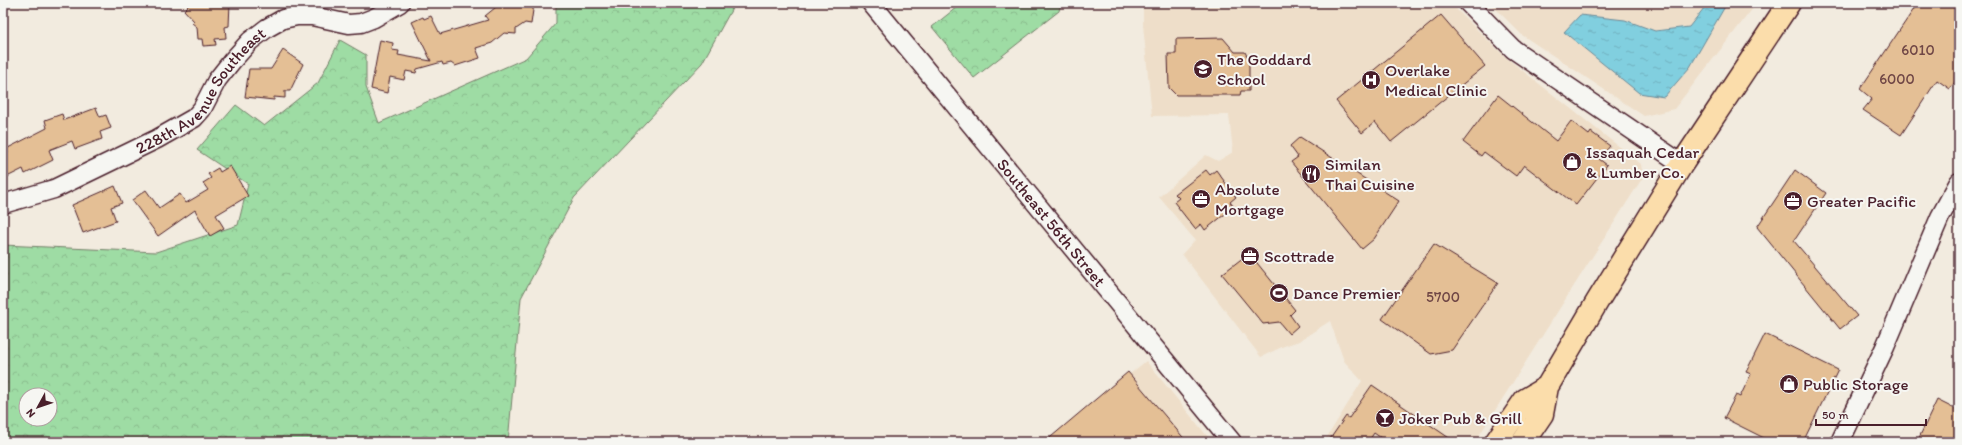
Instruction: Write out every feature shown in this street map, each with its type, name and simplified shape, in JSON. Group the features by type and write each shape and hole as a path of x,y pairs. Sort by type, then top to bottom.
{"main road":[{"path":"1523,442 1542,414 1547,387 1601,295 1682,164 1789,3"},
{"path":"1496,442 1525,400 1547,387"}],"street":[{"name":"228th Avenue Southeast","path":"3,204 54,188 157,139 194,118 202,110 217,80 232,60 250,41 267,28 283,19 297,16 312,16 349,24 361,23 374,18 400,3"},
{"name":"Southeast 56th Street","path":"871,3 1232,442"},
{"path":"1468,3 1513,49 1682,164"},
{"path":"1840,442 1885,347 1940,217 1959,182"}],"shaded area":[{"path":"1143,3 1450,3 1504,56 1641,164 1643,177 1475,442 1324,442 1362,381 1344,361 1330,321 1299,341 1284,346 1261,357 1182,254 1195,240 1159,197 1206,155 1218,161 1233,152 1229,115 1152,116 1143,25"},
{"path":"1490,3 1757,3 1674,109 1644,116 1522,35"},
{"path":"1146,361 1212,442 1047,442"}],"green space":[{"path":"556,3 735,3 702,63 574,198 521,298 508,442 3,442 3,245 156,252 238,225 248,184 197,150 236,105 264,126 318,83 340,40 366,55 366,87 379,123 526,58 556,23"},
{"path":"962,3 1061,3 1059,11 974,78 932,27"}],"water":[{"path":"1708,3 1727,3 1690,67 1664,97 1639,93 1564,32 1580,15 1625,20 1655,31 1689,27"}],"building":[{"path":"191,3 230,3 229,26 225,27 226,38 215,39 216,45 203,46 202,39 198,39 197,27 192,23 194,21 184,10"},
{"path":"501,3 534,3 531,24 525,23 516,29 516,34 504,33 492,43 476,48 480,58 455,66 451,63 443,65 442,62 417,69 416,73 406,71 404,80 390,77 387,93 371,89 380,40 393,43 392,50 399,51 398,55 431,61 412,22 423,17 424,19 431,16 440,34 488,20 485,16"},
{"path":"1918,3 1959,3 1959,76 1950,89 1937,80 1901,135 1863,110 1872,99 1860,89"},
{"path":"1441,15 1485,66 1391,142 1375,122 1362,133 1336,101"},
{"path":"1223,38 1235,52 1245,52 1249,60 1249,91 1241,91 1240,95 1176,95 1169,88 1168,54 1176,54 1176,39"},
{"path":"283,50 303,64 290,91 285,91 285,98 274,97 274,100 245,97 249,69 271,69"},
{"path":"1498,95 1556,141 1571,121 1589,135 1591,132 1610,146 1599,159 1607,165 1576,205 1524,165 1516,176 1484,152 1481,156 1463,142"},
{"path":"96,108 100,117 106,115 111,128 100,132 102,139 75,149 72,141 49,150 53,160 25,174 23,169 3,179 3,155 8,153 6,149 47,128 45,120 62,114 64,120"},
{"path":"1300,137 1399,201 1374,239 1362,249 1291,162 1298,157 1290,146"},
{"path":"230,166 248,196 216,215 224,228 210,236 195,210 158,236 132,200 146,190 159,208 180,194 186,203 208,190 203,183 211,178 208,174 218,168 220,172"},
{"path":"1206,170 1210,175 1216,170 1236,197 1230,202 1234,207 1205,230 1201,224 1195,229 1174,202 1179,198 1175,194"},
{"path":"1795,170 1826,193 1794,241 1857,316 1840,329 1757,227"},
{"path":"115,186 122,203 111,207 116,221 83,233 72,205"},
{"path":"1434,244 1498,283 1452,350 1431,354 1382,319"},
{"path":"1249,253 1295,310 1290,315 1298,326 1289,334 1279,322 1263,324 1222,274"},
{"name":"Public Storage","path":"1765,334 1838,370 1803,442 1772,442 1724,418 1736,395 1740,397 1751,374 1746,372"},
{"path":"1128,372 1187,442 1045,442"},
{"path":"1372,385 1455,442 1387,442 1374,433 1368,442 1328,442 1346,416 1349,418"},
{"path":"1937,400 1959,411 1959,442 1917,442"}],"place":[{"name":"The Goddard School","path":"1203,69"},
{"name":"Overlake Medical Clinic","path":"1371,80"},
{"name":"Issaquah Cedar & Lumber Co.","path":"1572,162"},
{"name":"Similan Thai Cuisine","path":"1311,174"},
{"name":"Absolute Mortgage","path":"1201,199"},
{"name":"Greater Pacific","path":"1793,201"},
{"name":"Scottrade","path":"1250,256"},
{"name":"Dance Premier","path":"1279,293"},
{"name":"Public Storage","path":"1789,384"},
{"name":"Joker Pub & Grill","path":"1385,418"}]}
